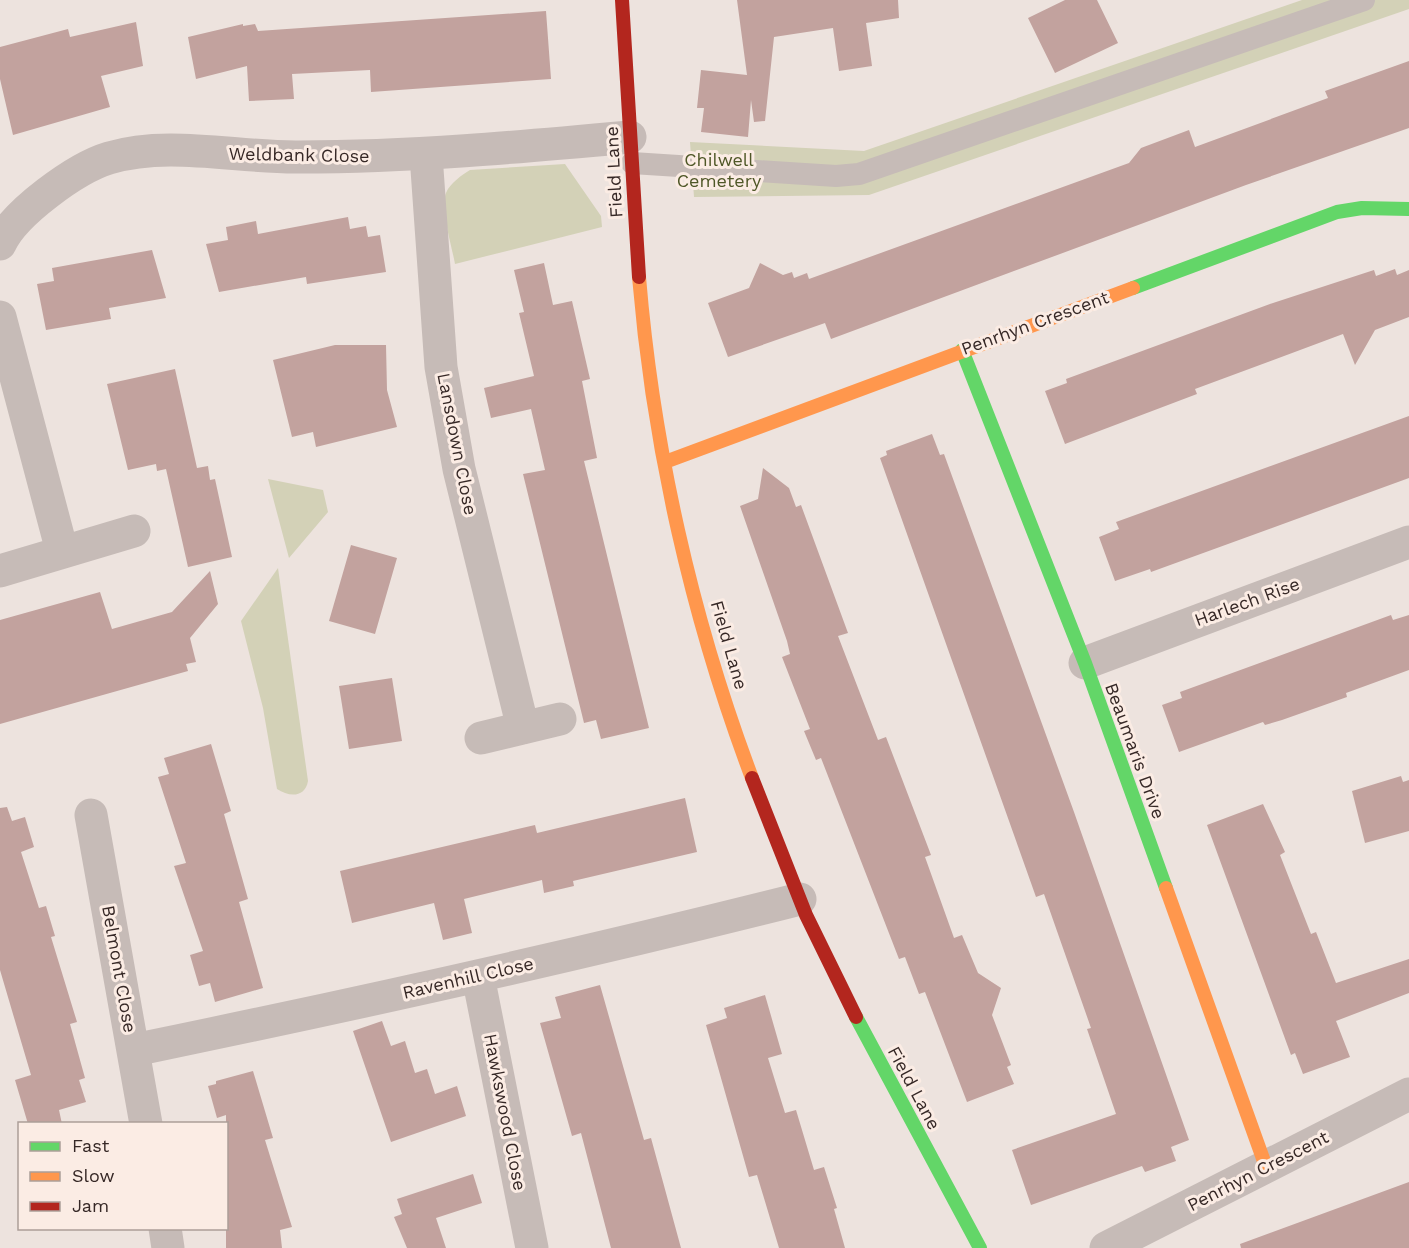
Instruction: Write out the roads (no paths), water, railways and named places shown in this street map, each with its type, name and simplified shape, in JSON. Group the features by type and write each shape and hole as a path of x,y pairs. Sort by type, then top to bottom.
{"street":[{"name":"Field Lane","path":"622,0 641,303 665,462 696,597 734,727 800,899 844,994 980,1248"},
{"name":"Weldbank Close","path":"0,244 4,236 24,215 58,185 81,170 109,158 162,151 297,158 631,150"},
{"name":"Lansdown Close","path":"426,154 441,368 459,469 523,728"},
{"name":"Penrhyn Crescent","path":"665,462 962,350 1337,213 1362,208 1409,209"},
{"path":"0,317 62,551"},
{"name":"Beaumaris Drive","path":"962,350 1085,663 1266,1167"},
{"path":"0,571 134,531"},
{"name":"Harlech Rise","path":"1085,663 1409,542"},
{"path":"481,738 560,719"},
{"name":"Belmont Close","path":"91,815 146,1122"},
{"name":"Ravenhill Close","path":"134,1050 325,1011 633,941 800,899"},
{"name":"Hawkswood Close","path":"478,976 532,1248"},
{"name":"Penrhyn Crescent","path":"1106,1248 1409,1094"},
{"path":"165,1230 168,1248"}],"lane":[{"path":"631,150 836,176 859,174 1364,0"}],"park label":[{"name":"Chilwell Cemetery","path":"719,170"}]}
